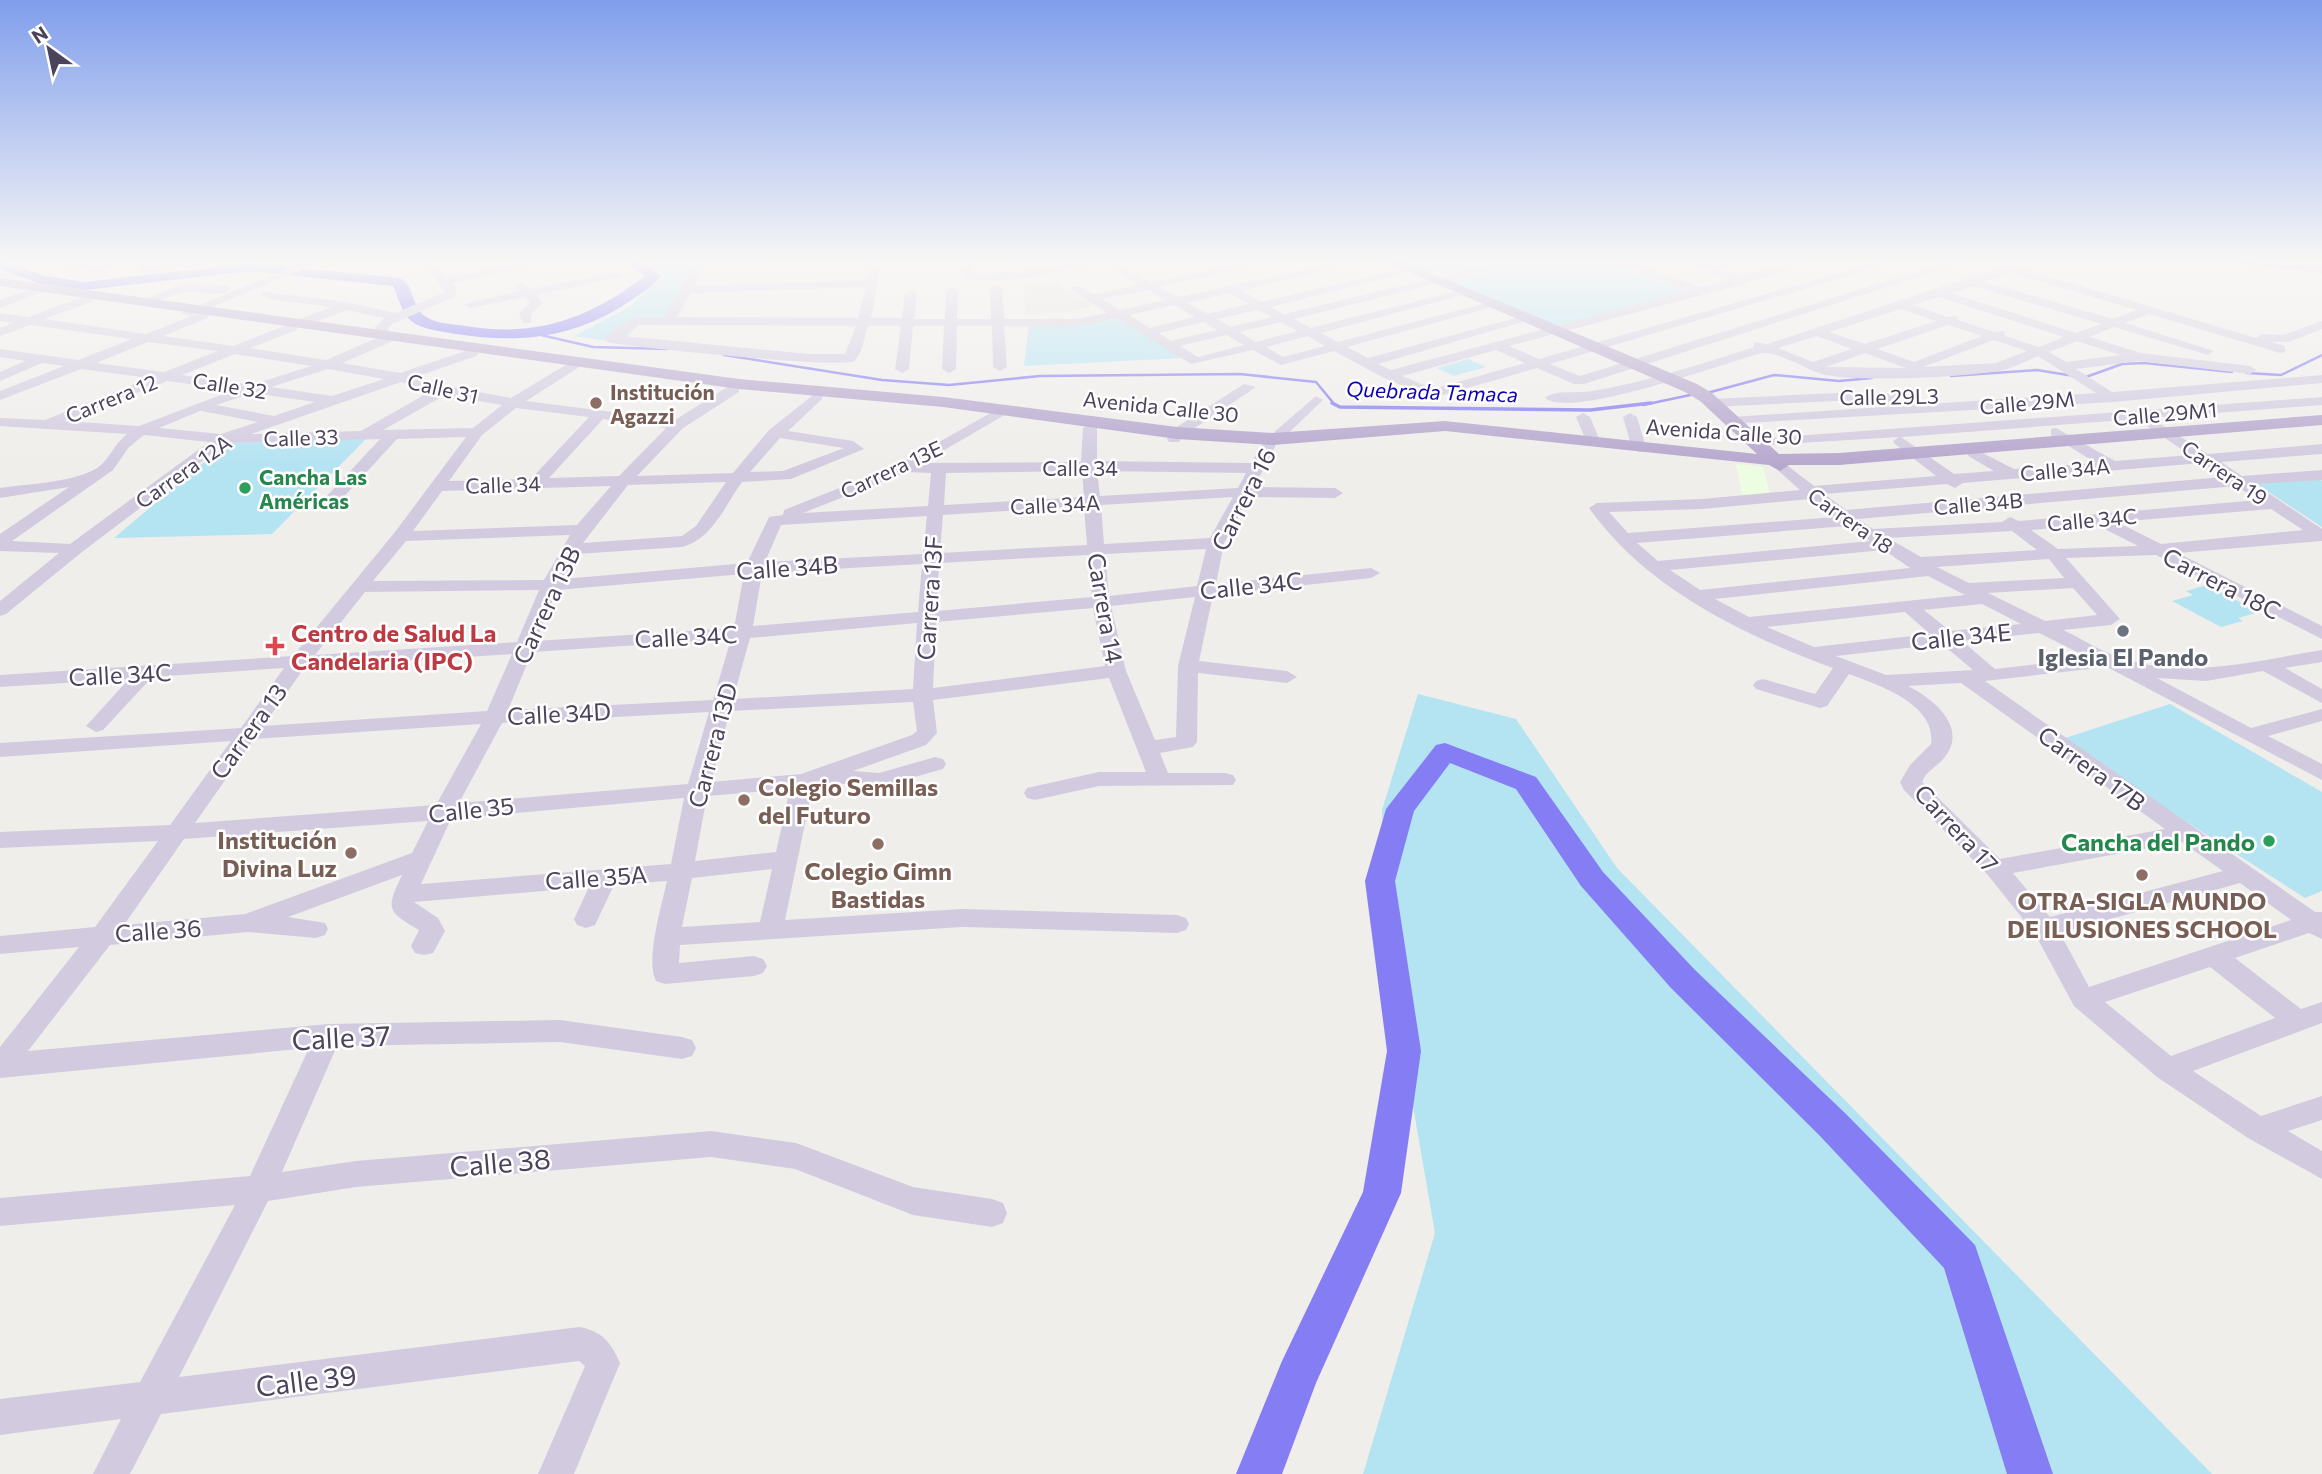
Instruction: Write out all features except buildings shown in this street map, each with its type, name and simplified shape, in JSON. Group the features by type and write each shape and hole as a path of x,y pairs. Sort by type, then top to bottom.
{"main road":[{"name":"Avenida Calle 30","path":"335,330 734,388 1001,412 1090,428 1272,441 1331,443 1446,431 1778,463 1920,455 2322,423"},
{"name":"Carrera 18","path":"1554,330 1671,378 1703,396 1778,463"},
{"name":"Avenida Calle 30","path":"384,336 471,353 1001,412 1175,436"},
{"name":"Avenida Calle 30","path":"2170,435 2259,425 2322,423"},
{"name":"Avenida Calle 30","path":"1272,441 1445,426 1778,463"},
{"name":"Avenida Calle 30","path":"1920,455 1975,454 2075,443"}],"street":[{"name":"Calle 31","path":"99,330 404,378 443,390 513,403 678,425"},
{"path":"0,396 161,330"},
{"name":"Carrera 12","path":"47,424 284,330"},
{"path":"0,544 94,478 123,444 141,430 200,406 257,390 327,365 384,336 382,330"},
{"path":"622,330 611,339 809,358 853,356 861,330"},
{"path":"902,369 908,330"},
{"path":"949,369 952,330"},
{"path":"997,330 1000,367"},
{"path":"1144,330 1196,361 1318,330"},
{"path":"1148,332 1157,330"},
{"path":"1169,345 1234,330"},
{"path":"1305,330 1388,375 1432,394 1633,336 1684,346"},
{"path":"1229,331 1281,361 1400,330"},
{"path":"1465,330 1474,334"},
{"path":"1366,363 1488,330 1515,341"},
{"path":"1388,375 1554,330"},
{"path":"1635,330 1670,350"},
{"path":"1648,337 1665,330"},
{"path":"1497,346 1579,381 1738,330"},
{"path":"1810,330 1928,371"},
{"path":"1552,398 1590,396 1671,378 1823,330"},
{"path":"1885,330 1998,367"},
{"path":"1812,367 1922,330"},
{"name":"Carrera 19","path":"1979,330 2039,351 2320,535"},
{"path":"1841,357 1891,373 2012,330"},
{"path":"2063,330 2140,357 2250,370"},
{"path":"1734,331 1764,347 1825,371 1891,373 1998,367 2096,330"},
{"path":"2133,330 2203,354 2241,337 2284,339 2311,330"},
{"path":"2145,333 2154,330"},
{"path":"2216,330 2280,349"},
{"path":"1918,331 1967,347"},
{"path":"1392,332 1503,372"},
{"name":"Calle 32","path":"0,353 336,401"},
{"name":"Carrera 12A","path":"0,610 217,439 404,378 471,353"},
{"path":"2080,376 2140,357"},
{"path":"0,377 37,360"},
{"name":"Carrera 13","path":"1,1065 104,934 297,664 401,536 477,432 513,403 575,364"},
{"name":"Calle 29L3","path":"1703,396 1870,399 1991,392 2080,376 2192,384 2232,379 2270,382"},
{"name":"Calle 29M","path":"1732,421 2110,396 2192,384 2210,388 2270,382 2319,381"},
{"path":"2270,382 2320,402"},
{"path":"2192,384 2227,408 2259,425"},
{"path":"1175,436 1249,387"},
{"name":"Carrera 13B","path":"404,900 443,812 495,717 550,585 582,530 650,450 678,425 734,388"},
{"path":"362,435 443,390"},
{"path":"1991,392 2147,488"},
{"path":"1950,394 1968,407"},
{"path":"572,549 682,542 699,534 736,476 774,433 817,396"},
{"path":"1836,397 2015,526 2058,553 2078,582"},
{"name":"Carrera 16","path":"1147,748 1186,743 1188,666 1216,543 1272,441 1315,400"},
{"name":"Calle 29M1","path":"1756,443 2320,402"},
{"path":"200,406 272,420"},
{"name":"Carrera 13E","path":"775,520 905,467 1001,412"},
{"path":"536,483 600,414"},
{"path":"1583,417 1594,443"},
{"path":"1630,417 1639,448"},
{"name":"Calle 33","path":"0,422 141,430 217,439 477,432"},
{"name":"Carrera 14","path":"1090,428 1089,466 1094,550 1101,602 1116,671 1160,779"},
{"name":"Calle 34","path":"439,486 776,476 797,473 856,449 853,445 774,433"},
{"path":"332,500 393,434"},
{"path":"0,598 217,439"},
{"name":"Calle 34A","path":"1811,493 2203,457 2322,449"},
{"name":"Carrera 18C","path":"1975,454 2050,496 2322,633"},
{"path":"51,470 111,461"},
{"name":"Carrera 18","path":"1778,463 1811,493 1920,567 2043,627 2322,773"},
{"name":"Calle 34","path":"905,467 1255,468"},
{"name":"Carrera 13F","path":"927,727 923,695 926,618 939,469"},
{"name":"Calle 34B","path":"1621,539 1730,533 2050,496 2320,477"},
{"path":"3,492 94,478"},
{"name":"Calle 34A","path":"775,520 1244,492 1335,492"},
{"path":"1702,504 1811,493"},
{"path":"1702,504 1730,533 1800,583"},
{"name":"Carrera 17","path":"1702,504 1597,508 1621,539 1651,567 1695,596 1810,653 1887,681 1928,709 1940,725 1943,736 1936,758 1913,775 1911,782 1915,790 1995,868 2045,928 2083,999 2167,1069 2258,1129 2322,1166"},
{"name":"Calle 34C","path":"1651,567 1876,539 2273,504"},
{"name":"Carrera 13D","path":"754,966 665,974 668,937 697,791 743,633 754,568 775,520"},
{"path":"401,536 582,530"},
{"path":"1695,596 1920,567 2058,553 2155,550 2320,535"},
{"name":"Calle 34B","path":"358,587 550,585 754,568 1216,543"},
{"path":"0,544 66,548"},
{"name":"Calle 34C","path":"0,681 297,664 526,645 743,633 1101,602 1371,573"},
{"path":"1822,581 1853,611"},
{"path":"1964,589 2078,582"},
{"name":"Calle 34E","path":"1810,653 2111,619 2078,582"},
{"path":"1747,623 1984,599"},
{"path":"1908,606 1991,675"},
{"path":"1887,681 1991,675 2111,662 2182,675 2206,675 2322,656"},
{"path":"1763,685 1820,702 1835,676 1847,665"},
{"path":"2266,665 2322,697"},
{"path":"1188,666 1287,677"},
{"name":"Calle 34D","path":"0,750 495,717 923,695 1116,671"},
{"path":"96,726 146,672"},
{"name":"Carrera 17B","path":"1966,677 2241,875 2318,924"},
{"path":"2248,735 2322,715"},
{"name":"Calle 35","path":"0,840 176,832 443,812 697,791 811,778 919,740 927,733 927,727"},
{"path":"771,928 785,859 811,778 879,779 935,764"},
{"path":"1035,793 1099,779 1225,780"},
{"path":"1995,868 2183,834"},
{"path":"248,923 420,859"},
{"name":"Calle 35A","path":"404,900 607,875 682,872 785,859"},
{"path":"586,919 607,875"},
{"path":"2045,928 2241,875"},
{"path":"404,900 429,924 432,931 424,946"},
{"path":"668,937 771,928 962,918 1177,924"},
{"name":"Calle 36","path":"0,945 248,923 316,929"},
{"path":"2083,999 2213,955 2318,924"},
{"path":"2213,955 2310,1016"},
{"path":"2167,1069 2310,1016"},
{"name":"Calle 37","path":"1,1065 328,1035 560,1031 682,1048"},
{"path":"111,1474 259,1189 328,1035"},
{"path":"2258,1129 2322,1108"},
{"name":"Calle 38","path":"0,1212 259,1189 356,1174 711,1144 796,1156 913,1201 992,1213"},
{"name":"Calle 39","path":"0,1417 147,1401 579,1344 592,1346 603,1363 556,1474"}],"shaded area":[{"path":"586,330 633,330 623,343 574,336"},
{"path":"1029,330 1138,330 1183,358 1024,366"},
{"path":"1468,359 1486,367 1454,376 1437,368"},
{"name":"Cancha Las Américas","path":"366,439 272,534 114,538 227,443"},
{"path":"1736,464 1763,467 1771,497 1742,494"},
{"path":"2322,481 2322,527 2255,483"},
{"path":"2207,585 2259,612 2238,618 2243,621 2221,627 2172,601 2193,595 2186,591"},
{"path":"1418,694 1516,719 1617,868 2212,1474 1363,1474 1435,1233 1386,950 1382,810"},
{"name":"Cancha del Pando","path":"2170,704 2322,792 2322,891 2305,898 2059,740"}],"waterway":[{"path":"460,330 512,336 558,330"},
{"name":"Quebrada Tamaca","path":"541,335 593,347 667,349"},
{"name":"Quebrada Tamaca","path":"724,355 882,380 949,385 1040,376 1240,374 1316,382 1334,404"},
{"name":"Quebrada Tamaca","path":"2247,373 2281,375 2322,355"},
{"name":"Quebrada Tamaca","path":"2086,377 2122,364 2144,363 2232,372"},
{"name":"Quebrada Tamaca","path":"1951,376 2037,370 2074,376"},
{"name":"Quebrada Tamaca","path":"1707,393 1774,375 1839,381 1872,378"},
{"name":"Quebrada Tamaca","path":"1643,405 1695,394"},
{"name":"Quebrada Tamaca","path":"1334,404 1340,407 1590,410 1651,403"},
{"path":"1259,1474 1297,1376 1382,1193 1404,1051 1380,881 1400,809 1445,751 1526,783 1592,879 1683,979 1833,1125 1961,1258 2030,1474"}],"place":[{"name":"Institución Agazzi","path":"596,403"},
{"name":"Cancha Las Américas","path":"245,488"},
{"name":"Iglesia El Pando","path":"2123,631"},
{"name":"Centro de Salud La Candelaria (IPC)","path":"275,646"},
{"name":"Colegio Semillas del Futuro","path":"744,800"},
{"name":"Cancha del Pando","path":"2269,841"},
{"name":"Colegio Gimn Bastidas","path":"878,844"},
{"name":"Institución Divina Luz","path":"351,853"},
{"name":"OTRA-SIGLA MUNDO DE ILUSIONES SCHOOL","path":"2142,875"}]}
